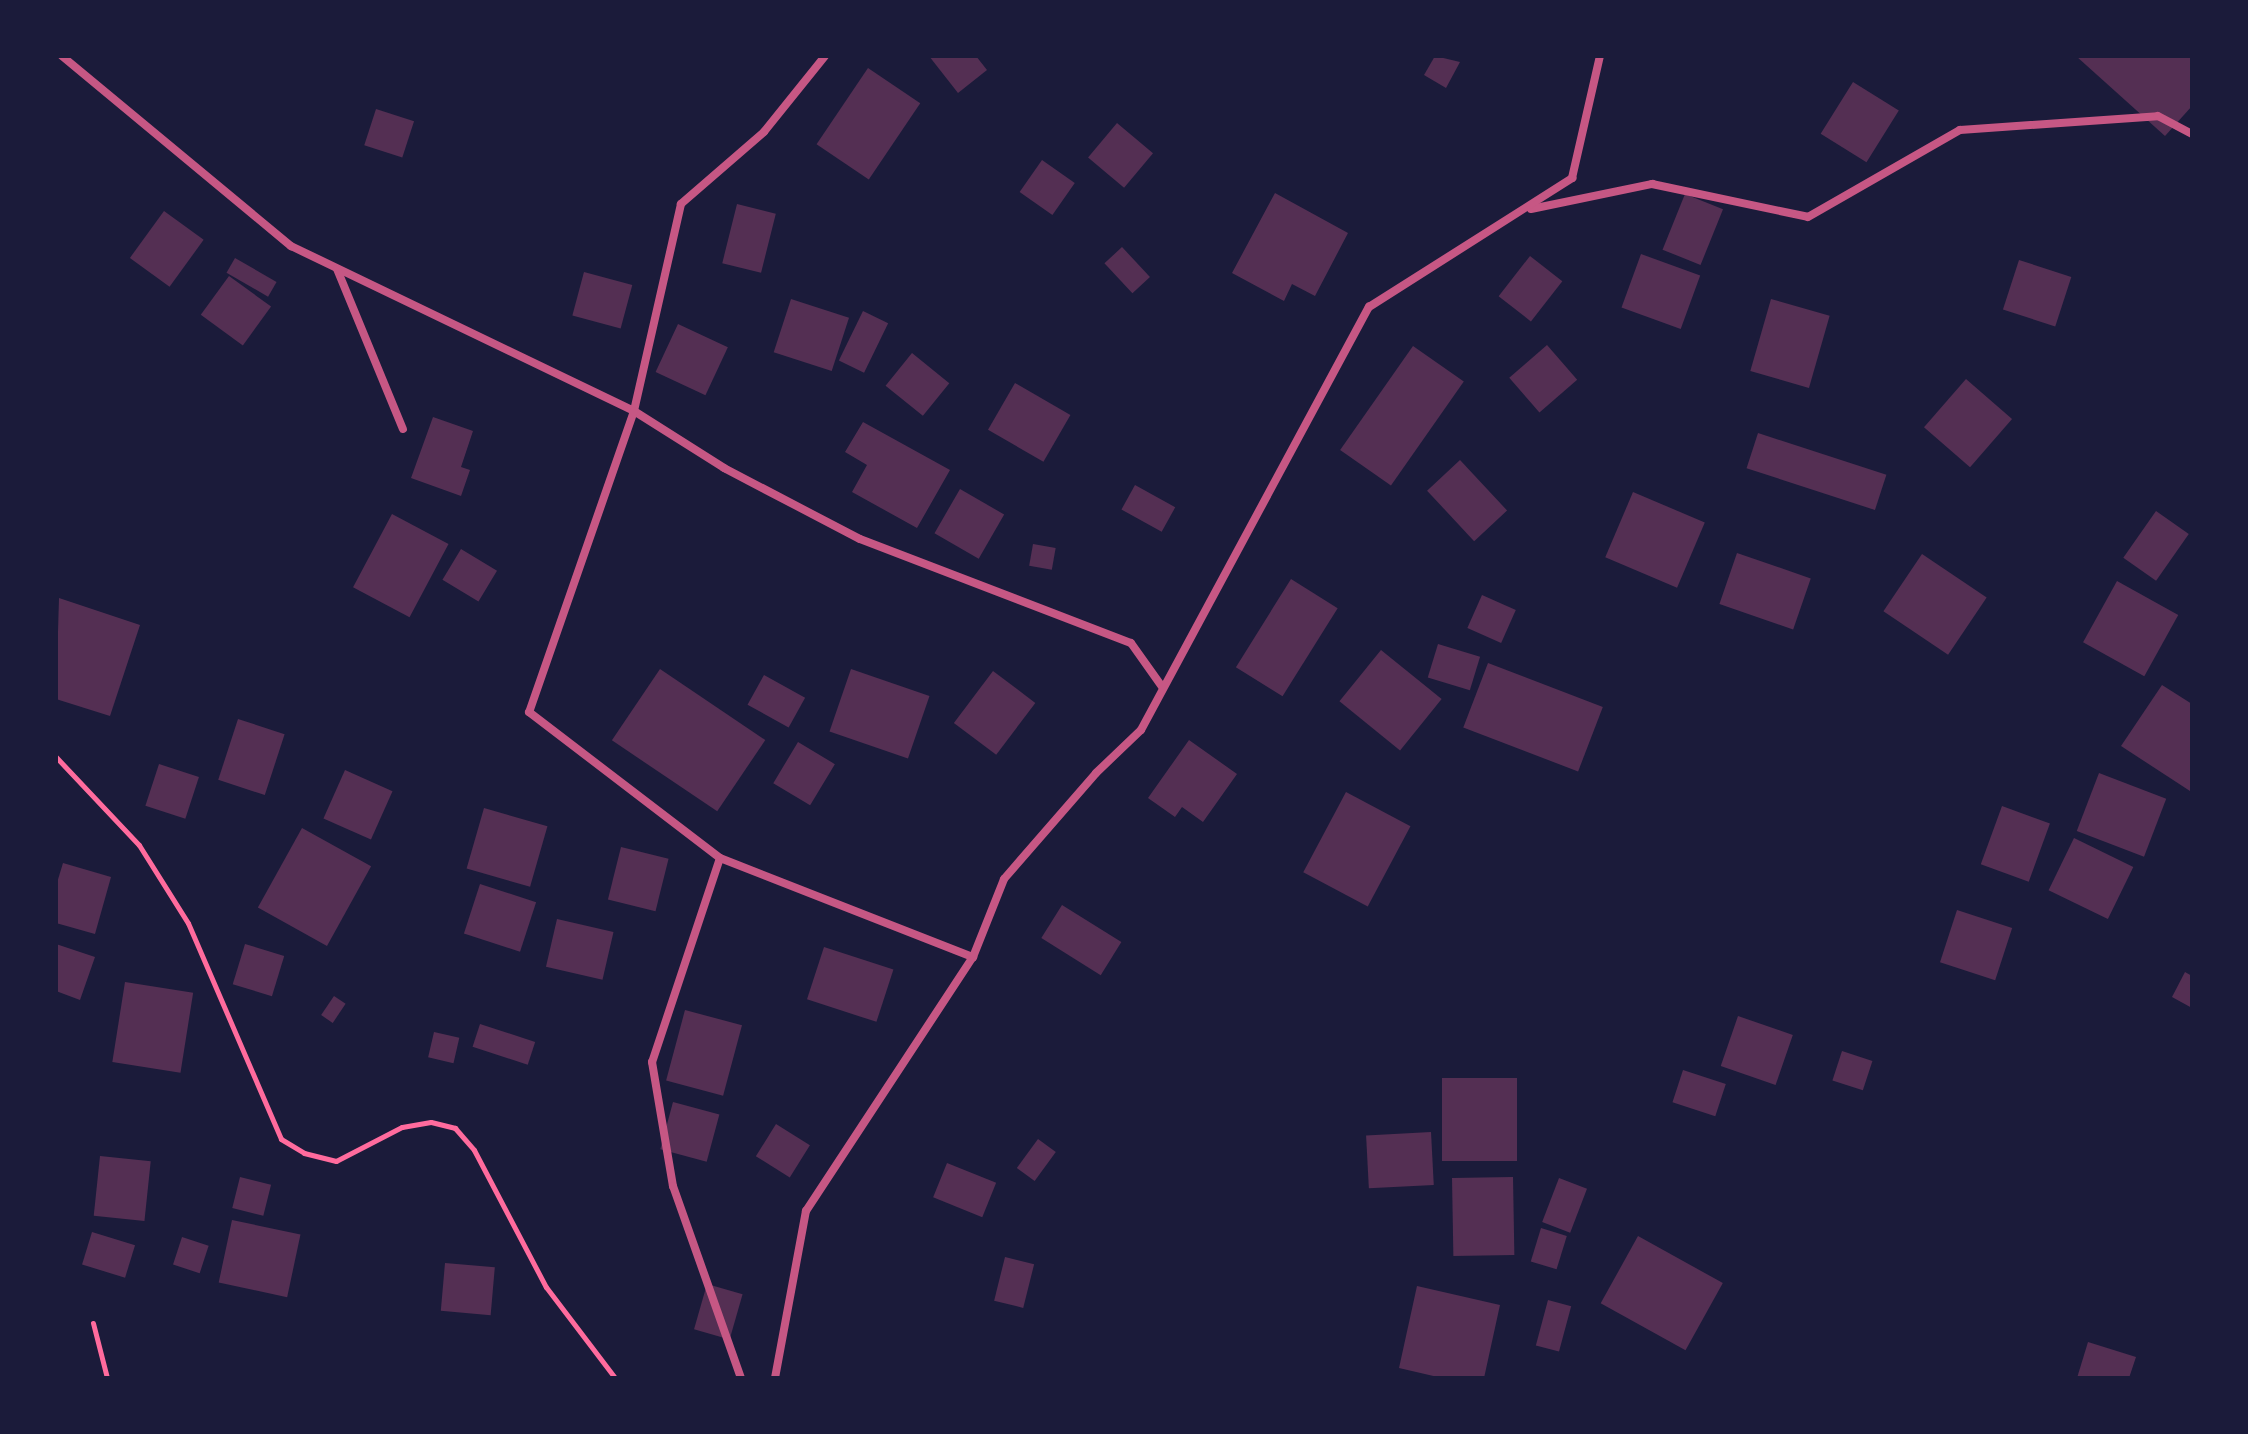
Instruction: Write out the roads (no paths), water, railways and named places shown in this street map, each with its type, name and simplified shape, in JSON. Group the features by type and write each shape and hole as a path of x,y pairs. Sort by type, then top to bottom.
{"street":[{"path":"62,56 291,246 634,411 724,468 860,539 1131,643 1163,688"},
{"path":"825,56 764,132 681,204 634,411 529,712 720,858 973,957"},
{"path":"775,1378 806,1211 973,957 1004,879 1141,730 1369,307 1525,211 1572,178 1600,56"},
{"path":"1525,211 1652,184 1808,217 1960,130 2158,116 2192,134"},
{"path":"337,269 403,429"},
{"path":"720,858 652,1062 673,1186 741,1378"}]}
